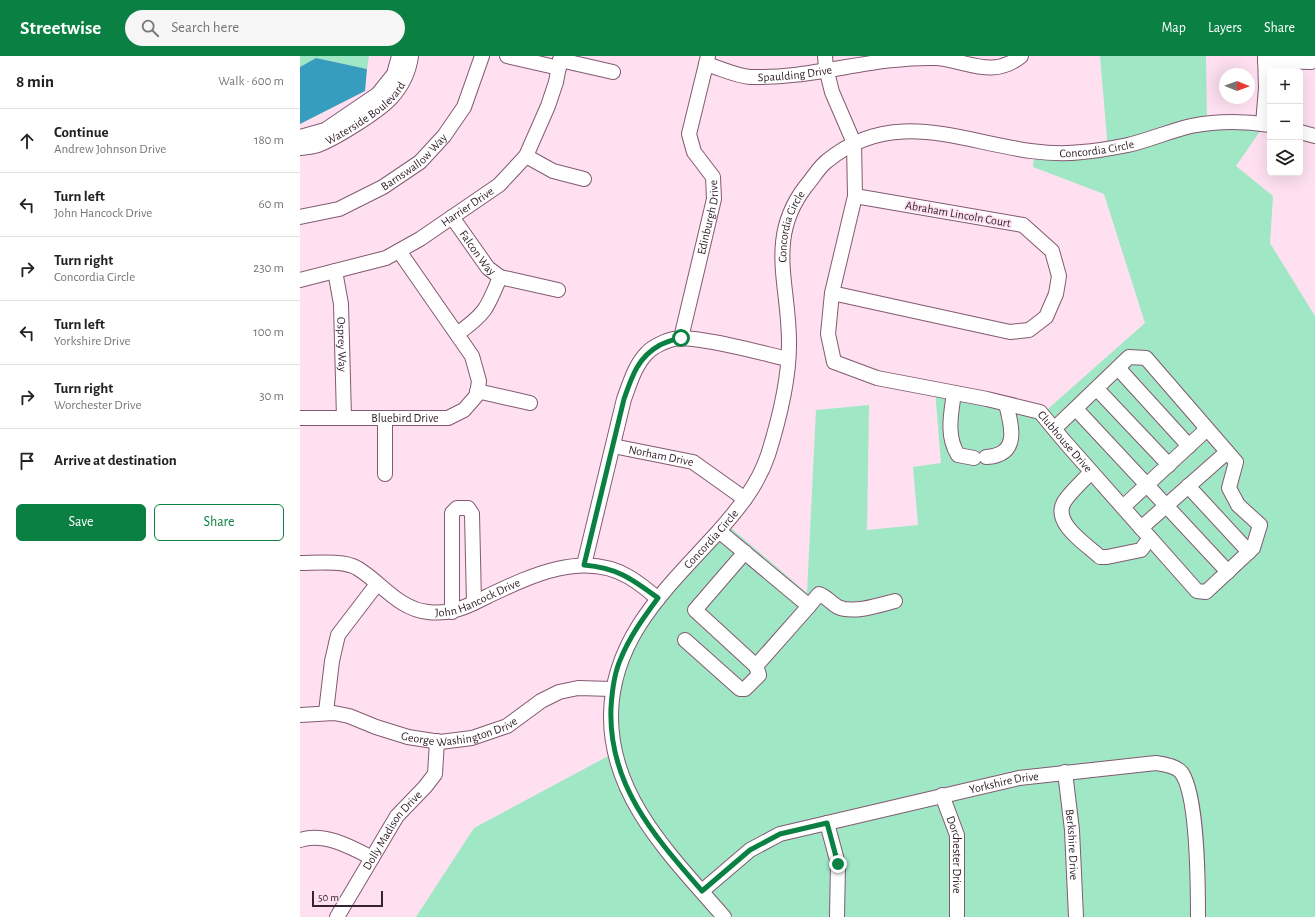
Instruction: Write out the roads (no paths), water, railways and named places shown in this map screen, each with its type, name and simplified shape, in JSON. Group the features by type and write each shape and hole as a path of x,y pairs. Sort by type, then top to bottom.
{"street":[{"name":"Waterside Boulevard","path":"300,137 325,130 378,94 394,74 399,56"},
{"name":"Waterside Boulevard","path":"300,148 317,146 340,134 386,102 402,82 411,56"},
{"name":"Barnswallow Way","path":"300,217 339,209 383,187 420,162 444,136 464,107 482,56"},
{"path":"507,56 560,61 613,72"},
{"name":"Spaulding Drive","path":"707,60 748,77 796,74 826,62 909,57 937,58 986,68 1002,67 1021,56"},
{"path":"1267,124 1265,59 1311,62"},
{"name":"Edinburgh Drive","path":"681,338 714,199 713,177 694,152 689,134 707,60"},
{"name":"Harrier Drive","path":"300,280 386,258 499,186 526,156 548,106 560,61"},
{"path":"826,62 832,92 854,143 855,196 832,293"},
{"name":"Concordia Circle","path":"724,917 671,855 641,816 626,787 614,752 611,717 612,689 620,658 637,627 658,598 719,531 755,486 768,456 787,379 790,343 781,249 786,227 795,200 825,162 854,143 873,135 905,130 943,134 1047,154 1081,153 1127,145 1192,126 1232,122 1267,124"},
{"path":"1303,133 1315,136"},
{"path":"526,156 553,171 584,179"},
{"name":"Abraham Lincoln Court","path":"832,293 1010,332 1029,330 1046,317 1056,294 1059,276 1052,251 1023,225 855,196"},
{"name":"Falcon Way","path":"452,217 488,268 500,276 558,290"},
{"path":"399,251 472,356 478,382 477,391 530,403"},
{"name":"Osprey Way","path":"335,271 341,304 344,418"},
{"path":"457,334 477,319 488,306 500,276"},
{"name":"Clubhouse Drive","path":"832,293 828,334 834,362 877,378 1040,412 1196,591 1206,592 1251,550"},
{"path":"584,565 624,399 633,373 648,352 674,339 681,338 788,359"},
{"path":"1054,429 1130,357 1146,358 1236,462 1229,488 1238,505 1260,525 1251,550 1188,486"},
{"path":"1118,368 1189,446"},
{"path":"1097,388 1169,465"},
{"name":"Bluebird Drive","path":"300,418 448,418 464,410 477,395 477,391"},
{"path":"954,393 950,422 953,446 958,455 980,457 1002,454 1011,444 1012,428 1006,404"},
{"path":"1076,409 1146,486 1166,505 1228,572"},
{"path":"385,418 385,474"},
{"path":"1123,507 1207,429"},
{"name":"Norham Drive","path":"613,446 693,462 745,499"},
{"path":"1092,472 1064,502 1061,511 1065,525 1100,557 1107,557 1141,550 1145,533 1166,505 1227,452"},
{"path":"452,612 452,513 457,508 468,508 472,514 474,603"},
{"path":"719,531 809,606"},
{"path":"685,640 740,689 745,689 758,675 756,666 695,610 745,552"},
{"name":"John Hancock Drive","path":"300,563 340,564 356,567 397,600 427,612 452,612 534,575 584,565 604,567 628,576 658,598"},
{"path":"326,712 332,661 338,635 377,584"},
{"path":"756,666 819,594 838,607 849,609 868,608 895,601"},
{"name":"George Washington Drive","path":"300,715 326,712 349,716 376,727 408,737 437,741 472,738 507,726 541,701 559,692 578,688 612,689"},
{"name":"Dolly Madison Drive","path":"337,917 397,816 425,787 435,774 437,741"},
{"name":"Yorkshire Drive","path":"702,891 750,850 780,834 1019,778 1156,763 1166,765 1180,771 1186,780 1191,797 1198,873 1198,917"},
{"name":"Berkshire Drive","path":"1065,772 1072,830 1076,917"},
{"name":"Dorchester Drive","path":"942,795 957,835 957,917"},
{"path":"827,823 838,864 837,917"},
{"path":"300,840 321,837 355,849 372,858"}],"water":[{"path":"316,58 367,69 365,91 300,124 300,67"}]}
